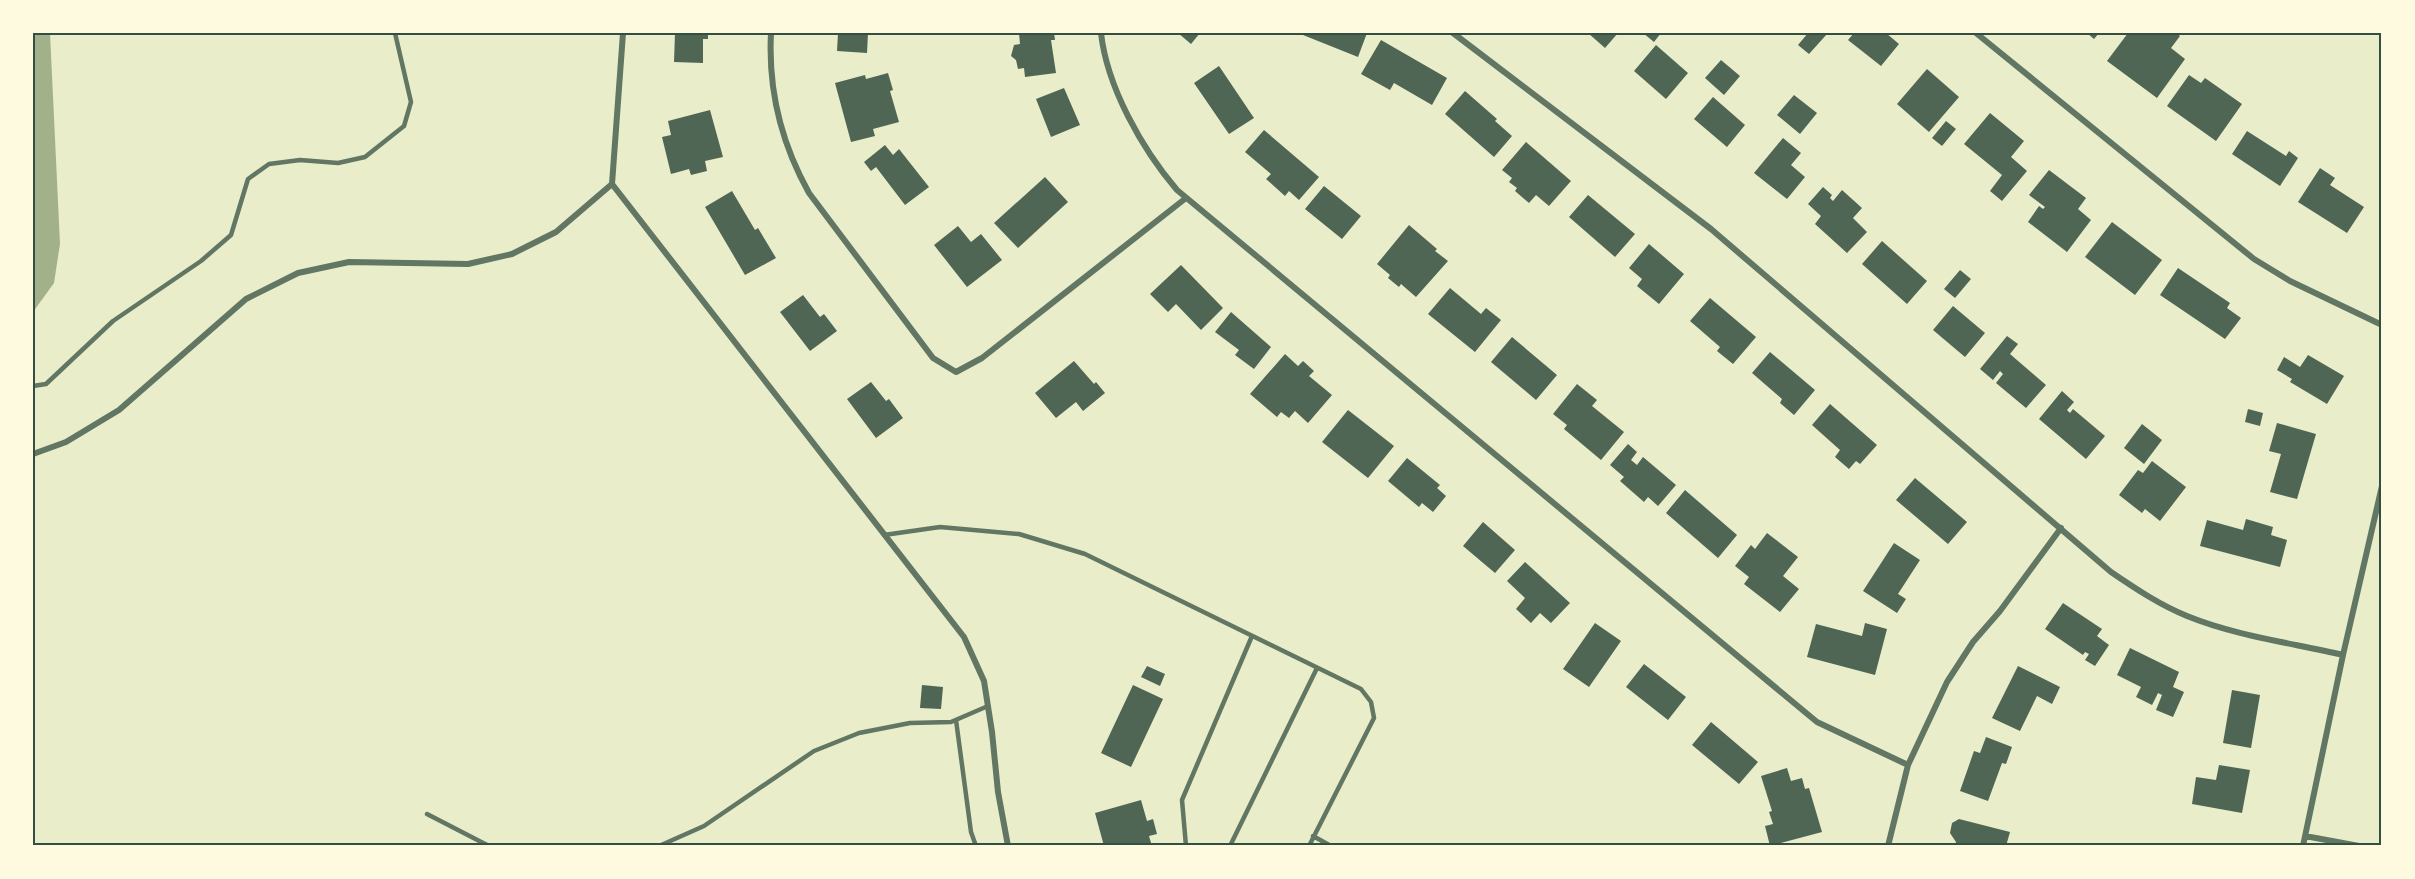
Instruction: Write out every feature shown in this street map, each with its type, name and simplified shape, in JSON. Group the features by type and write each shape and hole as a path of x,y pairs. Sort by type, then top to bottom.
{"street":[{"path":"623,33 612,184 964,637 984,681 998,792 1008,846"},
{"path":"771,33 773,91 780,129 809,193 933,358 956,372 982,358 1186,198"},
{"path":"1101,33 1112,79 1132,123 1160,170 1186,198 1817,722 1908,765"},
{"path":"1453,33 1711,229 2111,572 2148,597 2187,616 2224,628 2343,655"},
{"path":"1976,33 2254,259 2290,281 2382,325"},
{"path":"33,454 66,442 118,410 246,298 298,273 349,262 468,264 512,254 556,232 612,184"},
{"path":"2303,846 2343,655 2382,486"},
{"path":"1888,846 1908,765 1954,672 1973,642 2000,611 2061,528"},
{"path":"2305,836 2359,846"}],"lane":[{"path":"33,386 46,384 113,321 201,261 231,235 248,179 269,164 300,160 338,163 365,157 404,126 411,102 395,33"},
{"path":"884,535 940,527 1018,534 1085,554 1361,689 1371,702 1374,718 1309,846"},
{"path":"1186,846 1182,800 1252,636"},
{"path":"1230,846 1317,668"},
{"path":"660,846 704,826 814,751 859,733 910,723 951,722 988,706"},
{"path":"956,720 971,832 976,846"},
{"path":"427,814 489,846"},
{"path":"1313,836 1331,846"}],"shaded area":[{"path":"33,33 50,33 60,244 54,283 33,312"}],"building":[{"path":"675,33 708,33 708,39 703,39 703,63 674,62"},
{"path":"838,33 868,33 867,53 837,51"},
{"path":"1019,33 1054,33 1055,40 1051,40 1056,73 1025,77 1024,68 1018,69 1016,60 1011,56 1014,45 1020,44"},
{"path":"1178,33 1200,33 1191,44"},
{"path":"1298,33 1367,33 1358,57"},
{"path":"1588,33 1618,33 1605,48"},
{"path":"1643,33 1661,33 1654,42"},
{"path":"1808,33 1827,34 1809,54 1798,45"},
{"path":"1854,33 1886,33 1899,44 1881,66 1848,40"},
{"path":"2087,33 2099,33 2094,39"},
{"path":"2128,33 2176,33 2180,36 2171,48 2185,59 2157,98 2107,61"},
{"path":"1381,40 1447,78 1432,105 1394,83 1390,90 1361,74"},
{"path":"1656,45 1688,73 1666,99 1634,71"},
{"path":"1721,60 1740,76 1724,95 1705,78"},
{"path":"1219,66 1254,118 1229,134 1194,83"},
{"path":"1927,69 1959,97 1929,132 1897,104"},
{"path":"888,73 893,90 890,91 899,122 873,129 875,136 851,142 835,83 865,75 866,79"},
{"path":"2189,75 2201,83 2205,78 2242,104 2216,141 2167,106"},
{"path":"1064,88 1080,125 1051,137 1036,99"},
{"path":"1465,91 1497,119 1495,121 1512,136 1494,157 1445,114"},
{"path":"1794,95 1817,113 1800,134 1777,115"},
{"path":"1713,97 1745,125 1727,147 1694,119"},
{"path":"710,110 723,157 705,161 707,171 691,175 689,169 671,174 662,137 671,135 668,121"},
{"path":"1990,113 2024,141 2011,157 2027,171 2002,201 1990,191 2002,175 1964,144"},
{"path":"1946,121 1956,129 1942,146 1932,138"},
{"path":"1264,130 1319,177 1299,200 1289,191 1285,196 1266,179 1271,174 1245,152"},
{"path":"2247,131 2286,156 2289,151 2298,158 2280,186 2232,154"},
{"path":"1783,138 1801,153 1791,165 1805,177 1787,199 1754,173"},
{"path":"1526,142 1571,181 1549,206 1536,195 1529,203 1515,191 1517,188 1509,182 1512,178 1502,170"},
{"path":"885,145 893,155 899,149 929,187 905,205 876,167 871,171 864,162"},
{"path":"2320,168 2335,178 2330,185 2364,207 2347,233 2298,202"},
{"path":"2049,170 2086,198 2078,209 2091,220 2067,252 2028,222 2039,206 2043,209 2045,207 2029,195"},
{"path":"1045,177 1068,202 1018,248 994,223"},
{"path":"1324,186 1361,216 1342,239 1305,209"},
{"path":"1823,187 1832,195 1830,198 1833,201 1842,190 1862,208 1853,218 1867,232 1847,253 1815,224 1821,216 1808,204"},
{"path":"732,191 755,230 758,228 776,258 745,275 705,207"},
{"path":"1588,195 1635,234 1615,257 1569,217"},
{"path":"2112,222 2162,260 2135,295 2085,257"},
{"path":"1409,225 1448,261 1416,297 1401,284 1399,287 1388,278 1390,275 1377,264"},
{"path":"958,226 971,242 981,234 1002,260 967,287 934,245"},
{"path":"1882,241 1927,281 1907,304 1862,264"},
{"path":"1649,244 1684,274 1659,304 1637,286 1642,279 1629,268"},
{"path":"1181,265 1223,308 1201,330 1176,304 1168,312 1150,294"},
{"path":"2178,268 2230,303 2227,308 2241,318 2225,339 2160,295"},
{"path":"1960,270 1971,279 1955,298 1944,289"},
{"path":"1450,288 1481,314 1486,308 1501,320 1475,352 1428,314"},
{"path":"803,295 820,317 824,314 837,331 810,351 780,312"},
{"path":"1710,298 1756,337 1733,364 1717,351 1720,347 1690,321"},
{"path":"1953,306 1985,333 1965,357 1933,330"},
{"path":"1231,312 1271,347 1254,369 1235,355 1239,350 1215,332"},
{"path":"2007,336 2018,344 2010,354 2046,385 2026,408 1996,383 2003,374 2000,371 1993,380 1980,369"},
{"path":"1512,337 1557,375 1536,400 1491,362"},
{"path":"1770,352 1815,390 1794,415 1780,403 1782,399 1752,373"},
{"path":"1285,354 1298,366 1303,361 1314,371 1309,376 1332,395 1308,423 1295,411 1289,418 1281,412 1277,417 1250,394"},
{"path":"2308,355 2344,376 2327,404 2290,382 2292,379 2277,370 2284,357 2300,367"},
{"path":"1074,361 1105,393 1083,411 1076,402 1056,418 1035,393"},
{"path":"871,382 886,401 889,399 903,418 876,438 847,399"},
{"path":"1577,384 1597,400 1592,406 1624,432 1601,460 1564,429 1567,425 1553,414"},
{"path":"2062,391 2074,402 2067,410 2070,413 2073,409 2105,436 2086,459 2039,419"},
{"path":"1830,404 1877,445 1860,464 1856,461 1849,469 1835,457 1840,450 1812,425"},
{"path":"2248,409 2263,413 2260,426 2245,422"},
{"path":"1348,410 1394,446 1368,478 1322,442"},
{"path":"2277,423 2316,434 2297,499 2270,492 2281,454 2269,451"},
{"path":"2142,424 2162,440 2144,464 2124,448"},
{"path":"1628,444 1637,452 1631,460 1637,465 1643,457 1676,485 1658,506 1648,497 1644,502 1620,481 1624,477 1610,465"},
{"path":"1407,458 1440,485 1437,488 1446,496 1433,512 1422,503 1419,507 1388,481"},
{"path":"2152,461 2186,487 2160,521 2145,509 2142,513 2119,495 2138,470 2143,473"},
{"path":"1915,478 1967,522 1948,544 1896,500"},
{"path":"1685,490 1737,535 1718,558 1666,513"},
{"path":"2246,519 2273,527 2271,535 2287,540 2280,567 2200,546 2207,520 2243,530"},
{"path":"1483,522 1515,550 1495,573 1463,546"},
{"path":"1767,533 1798,557 1783,576 1799,589 1780,612 1744,584 1749,577 1735,566 1751,545 1755,549"},
{"path":"1894,543 1920,560 1898,594 1906,599 1897,613 1863,591"},
{"path":"1525,562 1570,603 1551,623 1540,613 1531,623 1516,609 1525,598 1507,581"},
{"path":"2063,603 2102,629 2097,636 2109,645 2095,666 2085,660 2089,654 2085,652 2083,655 2045,629"},
{"path":"1595,623 1621,641 1589,687 1563,669"},
{"path":"1865,623 1887,629 1875,675 1807,657 1816,624 1862,636"},
{"path":"2130,648 2179,672 2173,687 2184,692 2173,717 2156,710 2162,695 2158,693 2152,705 2136,697 2141,687 2117,675"},
{"path":"1644,664 1686,697 1668,720 1626,687"},
{"path":"1147,666 1165,674 1160,686 1141,677"},
{"path":"2018,666 2060,687 2052,704 2037,696 2020,731 1992,718"},
{"path":"922,685 943,687 941,709 920,708"},
{"path":"1133,685 1163,699 1131,767 1101,753"},
{"path":"2232,690 2260,695 2251,748 2223,743"},
{"path":"1711,722 1758,762 1739,784 1692,745"},
{"path":"1986,737 2012,747 2006,764 2002,763 1988,801 1960,791 1974,751 1980,753"},
{"path":"2219,765 2250,770 2242,813 2192,804 2196,777 2216,780"},
{"path":"1787,768 1791,781 1802,778 1805,789 1809,788 1822,832 1770,846 1765,826 1773,824 1769,812 1772,811 1761,776"},
{"path":"1141,800 1147,821 1153,819 1157,834 1149,836 1152,846 1104,846 1095,813"},
{"path":"1959,819 2010,832 2006,846 1955,846 1956,842 1950,833 1952,823"}]}
